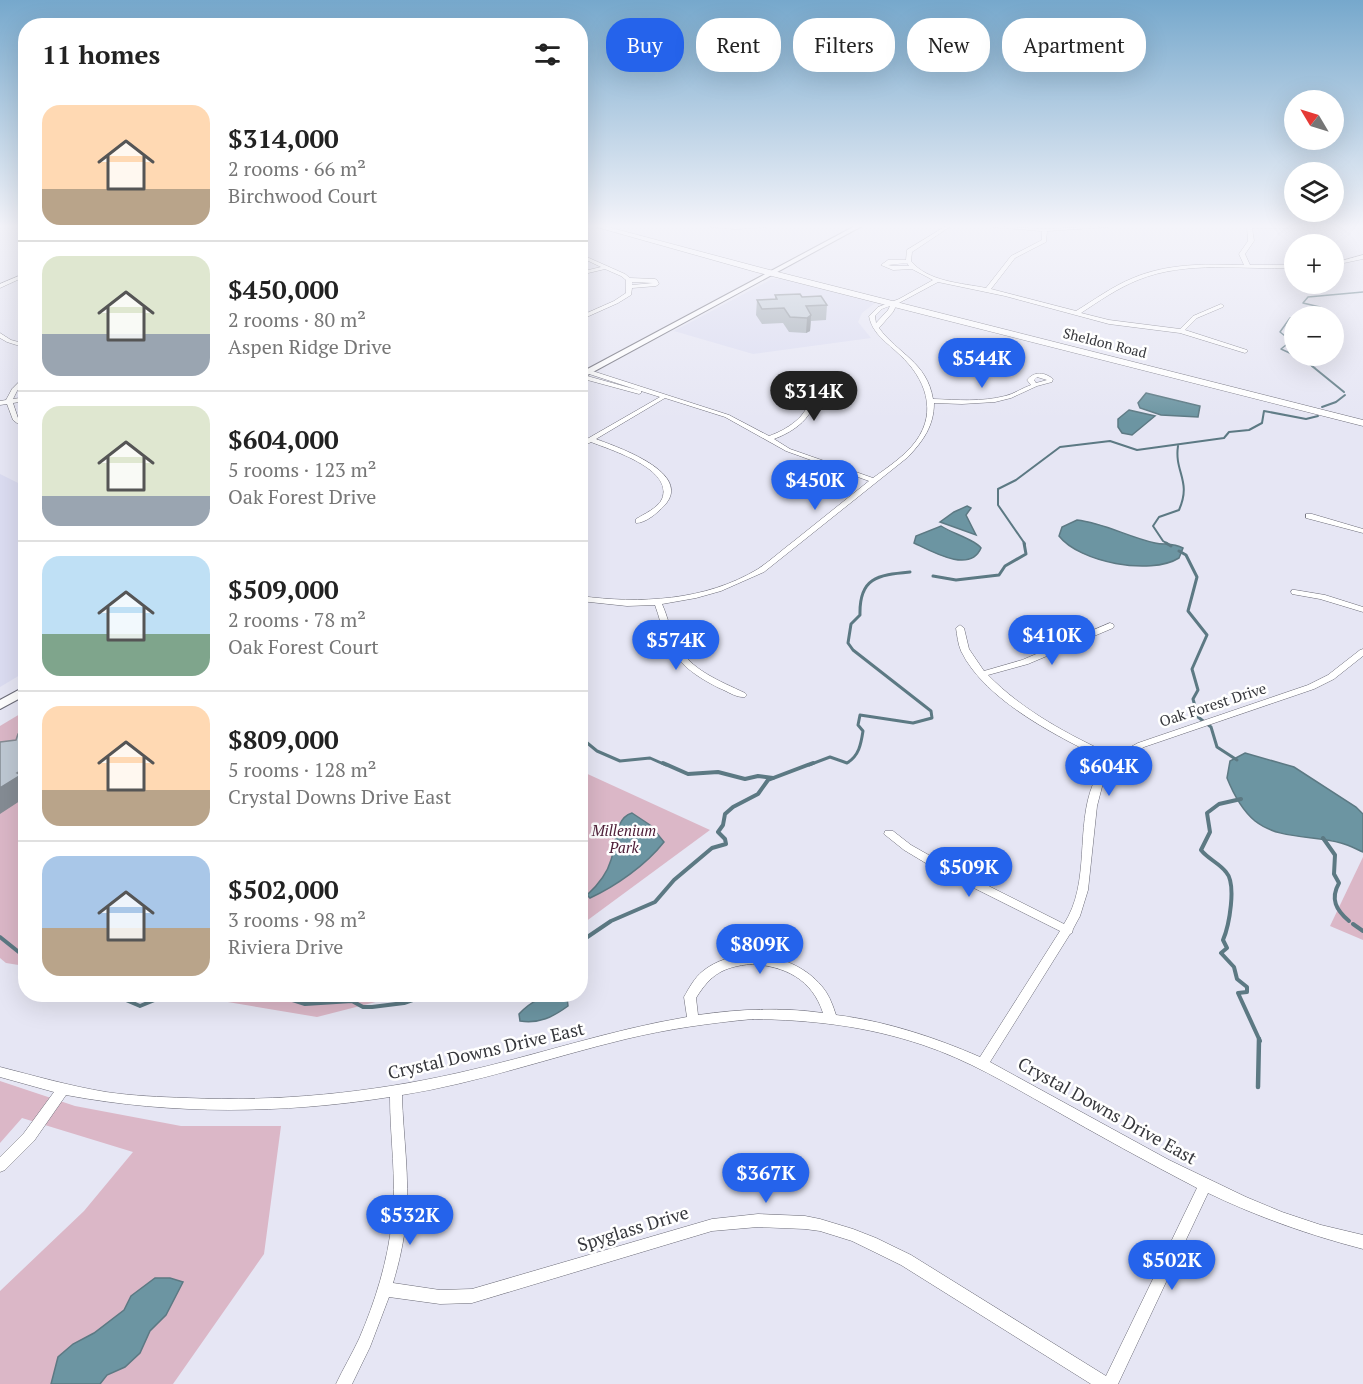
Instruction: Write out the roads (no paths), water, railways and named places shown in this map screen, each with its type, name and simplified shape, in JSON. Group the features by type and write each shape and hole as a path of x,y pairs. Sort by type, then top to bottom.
{"main road":[{"name":"Sheldon Road","path":"844,291 1363,423"}],"street":[{"path":"588,314 616,302 629,294 629,291"},
{"path":"590,372 740,291"},
{"path":"588,599 658,603 714,592 744,579 761,570 921,443 932,413 932,400 925,381 915,365 876,327 891,311 894,303 917,291"},
{"path":"990,291 1109,322 1181,331 1245,351"},
{"path":"1077,313 1115,291"},
{"path":"1181,331 1195,317 1221,306"},
{"path":"2,338 18,343"},
{"path":"590,372 652,393"},
{"path":"768,439 788,430 806,413 813,397 808,376"},
{"path":"588,377 618,388 665,396 727,416 800,455 875,481"},
{"path":"932,400 962,402 994,400 1019,393 1035,385"},
{"path":"18,386 9,401 18,421"},
{"path":"588,442 665,396"},
{"path":"0,402 18,400"},
{"path":"591,440 650,465 663,478 668,491 665,499 660,506 639,521"},
{"path":"1310,516 1363,531"},
{"path":"1295,592 1322,597 1363,610"},
{"path":"658,603 666,620 671,642 681,658 703,675 742,695"},
{"path":"983,674 1025,662 1110,626"},
{"path":"960,628 960,641 983,674 1004,696 1028,715 1078,744 1114,760"},
{"name":"Oak Forest Drive","path":"982,1064 1068,930 1083,890 1092,806 1098,783 1114,760 1141,745 1311,687 1331,677 1363,652"},
{"path":"0,705 18,695"},
{"path":"889,834 908,849 950,872 1068,930"},
{"path":"693,1019 690,997 706,975 729,962 752,959 777,962 798,973 820,992 831,1018"},
{"name":"Crystal Downs Drive East","path":"0,1072 63,1089 151,1102 210,1105 294,1102 396,1092 462,1078 693,1019 759,1014 831,1018 877,1027 922,1040 982,1064 1205,1185 1252,1207 1297,1224 1363,1242"},
{"path":"0,1166 29,1137 63,1089"},
{"path":"344,1384 366,1337 384,1289 395,1240 400,1198 396,1092"},
{"path":"1110,1384 1205,1185"},
{"name":"Spyglass Drive","path":"384,1289 440,1297 472,1296 712,1225 752,1220 790,1221 833,1228 877,1244 1105,1384"}],"waterway":[{"path":"1316,306 1303,303 1308,297 1363,292"},
{"path":"1284,326 1280,332 1284,335"},
{"path":"1284,347 1281,349 1284,350"},
{"path":"1312,366 1344,392"},
{"path":"1322,407 1336,402 1345,395"},
{"path":"1025,544 998,505 998,489 1016,480 1060,447 1110,441 1137,450 1224,438 1229,432 1249,430 1262,423 1264,411 1306,419 1318,416"},
{"path":"1168,544 1163,541 1153,526 1159,517 1179,510 1183,500 1184,491 1178,463 1178,446"},
{"path":"933,576 956,580 999,575 1005,566 1026,554 1024,543"},
{"path":"1166,543 1171,546"},
{"path":"1179,551 1186,555 1197,577 1188,611 1207,635 1192,669 1198,690 1193,699 1198,717 1211,727 1217,747 1237,760"},
{"path":"809,765 830,757 847,763 851,760 859,749 863,731 858,725 860,715 913,723 932,718 931,711 853,650 848,643 851,624 860,615 863,593 867,586 879,577 910,572"},
{"path":"588,744 597,751 620,761 650,758 666,765"},
{"path":"663,763 688,774 718,772 745,779 758,776 773,778"},
{"path":"588,937 611,921 655,902 674,880 712,848 726,844 725,839 718,832 723,825 725,814 733,807 758,794 768,780 813,763"},
{"path":"1241,799 1219,804 1207,813 1210,832 1201,850 1223,869 1229,878 1231,905 1223,940 1227,948 1221,953 1234,967 1237,979 1247,987 1247,992 1238,993 1260,1041"},
{"path":"1323,838 1335,855 1334,874 1339,883 1335,894 1336,904 1349,921"},
{"path":"1353,924 1363,931"},
{"path":"0,937 18,951"},
{"path":"131,1002 140,1006 150,1002"},
{"path":"299,1002 305,1004 336,1002"},
{"path":"354,1002 363,1007 407,1002"},
{"path":"1258,1087 1259,1039"}],"park label":[{"name":"Millenium Park","path":"624,840"}]}
